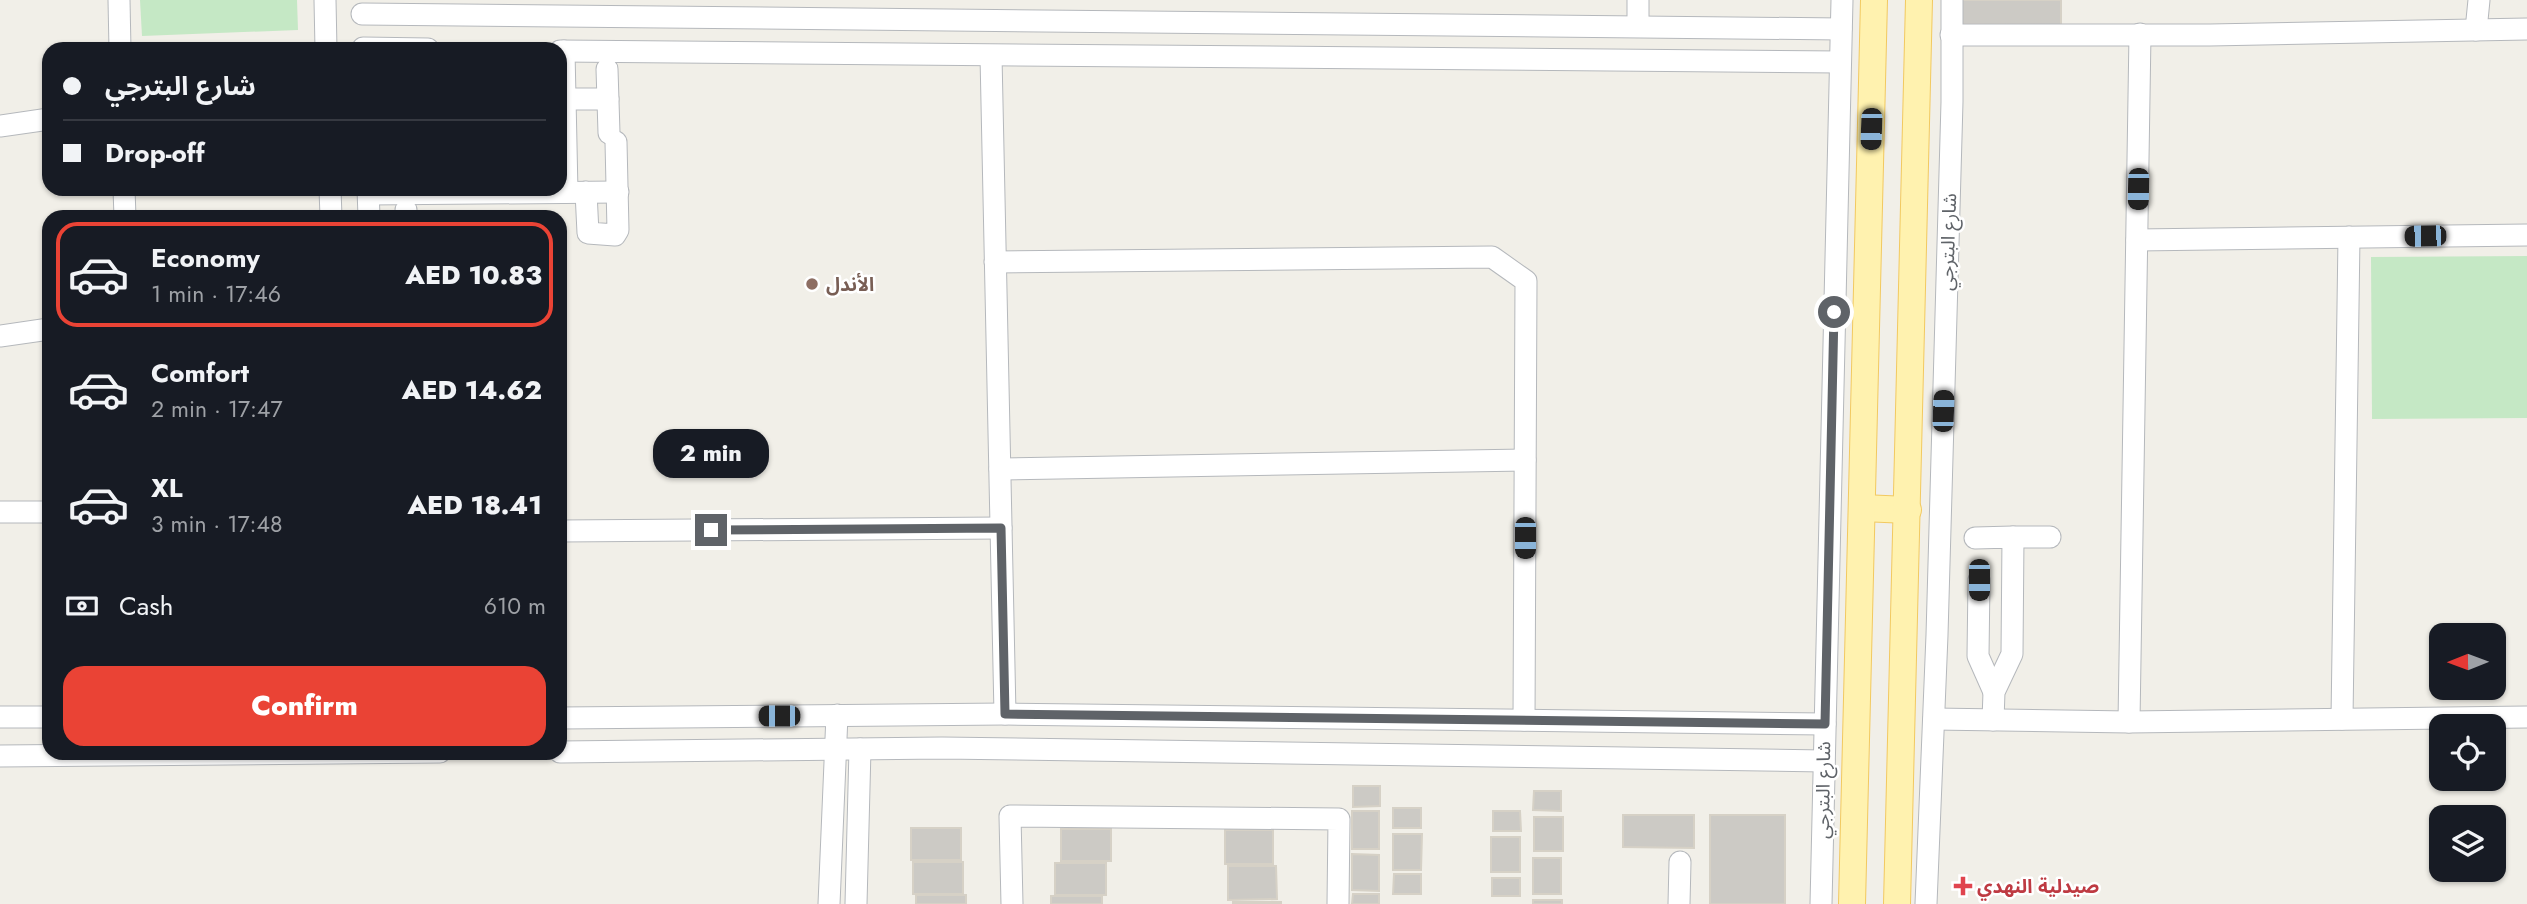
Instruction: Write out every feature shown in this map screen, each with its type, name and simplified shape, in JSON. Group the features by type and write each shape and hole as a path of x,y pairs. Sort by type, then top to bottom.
{"main road":[{"name":"شارع البترجي","path":"1852,904 1874,0"},
{"name":"شارع البترجي","path":"1897,904 1919,0"},
{"path":"1862,508 1908,510"}],"street":[{"path":"119,0 120,42"},
{"path":"325,0 326,42"},
{"path":"1047,0 1067,19"},
{"path":"1638,0 1638,26"},
{"name":"شارع البترجي","path":"1821,904 1842,0"},
{"name":"شارع البترجي","path":"1928,904 1952,102 1952,0"},
{"path":"2476,30 2479,0"},
{"path":"363,42 361,7 1841,29"},
{"path":"1951,35 2527,29"},
{"path":"2129,722 2140,34"},
{"path":"567,51 1840,62"},
{"path":"991,56 1005,714"},
{"path":"567,132 570,182 589,233 609,236 618,230 618,192 607,69"},
{"path":"567,99 608,99"},
{"path":"1917,101 1952,102"},
{"path":"0,126 42,120"},
{"path":"570,182 618,192"},
{"path":"2137,240 2527,235"},
{"path":"2342,719 2349,237"},
{"path":"995,262 1492,257 1526,281 1524,720"},
{"path":"1836,257 1868,275"},
{"path":"0,336 42,330"},
{"path":"1000,469 1525,460"},
{"path":"0,512 42,512"},
{"path":"567,531 1001,528"},
{"path":"1993,720 1994,692 2012,654 2012,537"},
{"path":"1975,538 2050,537"},
{"path":"1979,580 1978,656 1994,692"},
{"path":"1906,602 1937,635"},
{"path":"567,718 1005,714 1825,724"},
{"path":"830,904 837,715"},
{"path":"0,717 42,718"},
{"path":"1934,719 2129,722 2527,718"},
{"path":"856,904 860,749"},
{"path":"567,751 860,749 1824,761"},
{"path":"0,756 42,756"},
{"path":"1012,904 1010,816 1339,819 1338,904"},
{"path":"1679,904 1680,862"}],"green space":[{"path":"140,0 297,0 298,30 142,36"},
{"path":"2527,256 2527,418 2372,419 2371,257"}],"building":[{"path":"1959,0 2061,0 2061,25 1959,24"},
{"path":"1353,786 1380,786 1380,806 1353,807"},
{"path":"1534,791 1561,791 1561,811 1533,810"},
{"path":"1393,808 1421,808 1421,828 1393,828"},
{"path":"1352,811 1379,811 1379,849 1352,849"},
{"path":"1493,811 1520,811 1521,831 1493,831"},
{"path":"1623,815 1694,815 1694,848 1623,847"},
{"path":"1710,815 1785,815 1785,904 1710,904"},
{"path":"1534,817 1563,817 1563,851 1534,851"},
{"path":"911,828 961,828 961,860 911,860"},
{"path":"1061,829 1111,829 1111,861 1061,861"},
{"path":"1225,830 1273,830 1273,864 1225,864"},
{"path":"1393,834 1422,834 1421,870 1393,870"},
{"path":"1491,837 1520,837 1520,872 1491,872"},
{"path":"1352,854 1379,855 1379,891 1352,890"},
{"path":"1533,858 1561,858 1561,894 1533,894"},
{"path":"913,862 963,862 963,894 913,894"},
{"path":"1055,863 1106,863 1106,895 1055,895"},
{"path":"1228,866 1276,866 1277,899 1228,900"},
{"path":"1394,874 1421,874 1421,894 1393,894"},
{"path":"1492,878 1520,878 1520,896 1492,896"},
{"path":"1353,894 1379,894 1379,904 1352,904"},
{"path":"916,895 966,895 966,904 916,904"},
{"path":"1051,896 1102,896 1102,904 1051,904"},
{"path":"1533,900 1562,900 1562,904 1533,904"},
{"path":"1281,902 1281,904 1233,904"}],"place":[{"name":"الأندل","path":"812,284"},
{"name":"صيدلية النهدي","path":"1963,886"}],"route":[{"path":"711,530 1001,528 1005,714 1825,724 1834,312"}]}
